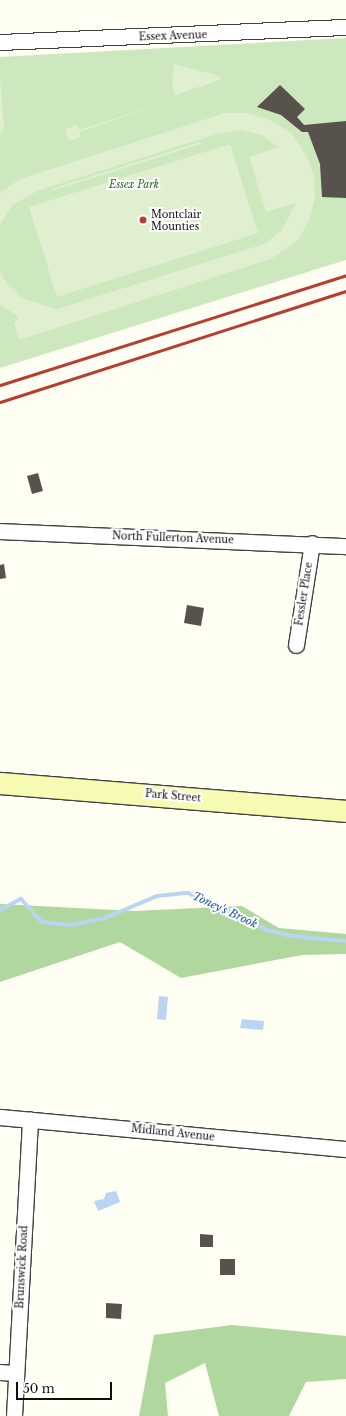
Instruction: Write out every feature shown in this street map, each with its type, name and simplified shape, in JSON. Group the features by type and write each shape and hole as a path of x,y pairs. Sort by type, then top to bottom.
{"street":[{"name":"Essex Avenue","path":"0,42 346,27"},
{"name":"North Fullerton Avenue","path":"0,531 312,543 346,546"},
{"name":"Fessler Place","path":"296,646 312,543"},
{"name":"Park Street","path":"0,783 346,811"},
{"name":"Midland Avenue","path":"0,1117 346,1149"},
{"name":"Brunswick Road","path":"14,1416 30,1119"},
{"path":"0,1372 16,1373"}],"green space":[{"name":"Essex Park","path":"346,38 346,260 0,368 0,57"},
{"path":"174,64 220,76 220,80 175,95 172,83"},
{"path":"0,77 4,128 0,135"},
{"path":"161,104 80,132 81,137 69,141 65,129 77,125 79,130"},
{"path":"225,113 246,113 270,120 292,134 307,157 314,175 315,198 309,221 298,240 271,259 19,340 14,324 19,317 0,304 0,272 8,285 23,299 57,309 264,244 282,230 296,203 266,212 249,157 278,147 262,135 241,130 214,135 37,191 13,205 0,224 0,193 20,179"},
{"path":"200,142 201,144 52,191 51,189"},
{"name":"Montclair Mounties","path":"230,144 258,233 57,297 29,207"},
{"path":"0,904 134,911 242,906 279,928 346,934 346,954 302,955 181,978 120,942 0,982"},
{"path":"232,1325 346,1336 346,1379 306,1382 289,1416 219,1416 205,1363 165,1383 168,1416 139,1416 154,1335"}],"water":[{"path":"159,996 168,997 166,1020 157,1019"},
{"path":"242,1019 264,1021 263,1030 240,1028"},
{"path":"116,1191 120,1202 98,1211 94,1201 104,1199 106,1193"}],"building":[{"path":"280,85 305,109 297,117 304,125 346,121 346,198 322,197 320,164 308,132 302,132 281,115 257,107"},
{"path":"38,473 43,491 32,494 27,476"},
{"path":"4,564 6,578 0,579 0,565"},
{"path":"187,605 204,608 201,626 184,623"},
{"path":"200,1234 213,1235 213,1247 200,1247"},
{"path":"220,1259 235,1259 235,1275 220,1275"},
{"path":"106,1303 122,1304 121,1319 106,1318"}],"waterway":[{"name":"Toney's Brook","path":"0,910 21,899 42,922 70,925 105,918 157,896 188,893 267,930 291,936 346,941"}],"railway":[{"path":"0,385 346,275"},
{"path":"0,402 346,291"}],"place":[{"name":"Montclair Mounties","path":"143,220"}]}
